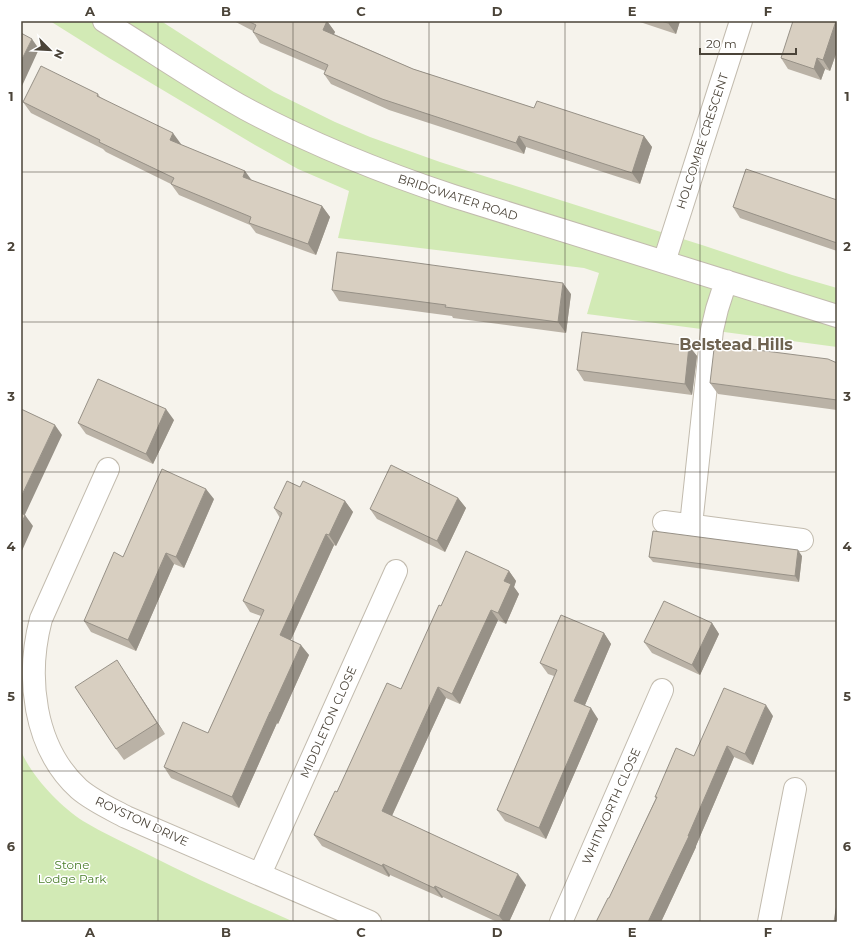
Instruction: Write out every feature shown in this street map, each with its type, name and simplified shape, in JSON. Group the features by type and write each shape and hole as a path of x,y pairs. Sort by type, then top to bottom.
{"street":[{"name":"BRIDGWATER ROAD","path":"104,21 247,109 348,158 398,178 453,196 837,316"},
{"name":"HOLCOMBE CRESCENT","path":"664,262 741,21"},
{"path":"691,525 712,330 726,281"},
{"name":"ROYSTON DRIVE","path":"108,469 41,619 36,638 34,683 40,721 46,740 56,761 80,789 94,799 126,817 370,922"},
{"path":"664,522 802,540"},
{"name":"MIDDLETON CLOSE","path":"260,874 396,571"},
{"name":"WHITWORTH CLOSE","path":"560,922 662,690"},
{"path":"769,922 795,789"}],"green space":[{"path":"50,21 161,21 274,92 335,122 370,137 440,162 792,275 837,288 837,347 587,314 599,273 584,268 338,238 349,191 298,169 255,145"},
{"name":"Stone Lodge Park","path":"21,751 39,781 56,799 83,821 106,834 182,871 294,922 21,922"}],"building":[{"path":"248,21 327,21 323,30 413,69 534,108 537,101 644,136 632,173 519,136 516,143 382,99 324,74 328,65 253,32 256,25"},
{"path":"793,21 836,21 823,60 817,58 814,69 781,58"},
{"path":"21,33 32,39 21,61"},
{"path":"41,66 98,94 97,96 173,133 170,140 245,171 243,177 322,206 308,244 249,223 251,217 171,184 174,178 99,142 100,140 23,102"},
{"path":"746,169 837,200 837,243 733,207"},
{"path":"337,252 563,283 558,322 332,290"},
{"path":"582,332 689,346 685,384 577,370"},
{"path":"718,345 828,359 837,363 837,400 710,383 714,349 717,349"},
{"path":"98,379 166,409 146,454 78,423"},
{"path":"21,409 55,425 21,497"},
{"path":"391,465 458,498 437,541 370,509"},
{"path":"162,469 206,489 176,557 166,553 128,640 84,621 114,552 123,557"},
{"path":"287,481 300,487 303,481 345,501 329,535 326,534 280,635 301,645 232,797 164,767 183,722 208,733 264,610 243,601 282,513 274,508"},
{"path":"21,513 25,515 21,525"},
{"path":"653,531 798,550 795,576 649,557"},
{"path":"466,551 509,571 504,581 511,584 498,613 491,610 452,694 438,687 382,811 518,874 499,916 435,886 434,888 383,864 382,866 314,835 335,791 337,792 387,683 401,689 439,605 441,606"},
{"path":"664,601 712,623 692,665 644,642"},
{"path":"561,615 604,633 574,701 591,708 539,828 497,810 557,670 540,663"},
{"path":"117,660 157,723 116,749 75,687"},
{"path":"724,688 766,705 745,754 727,746 689,836 648,922 596,922 657,797 655,797 676,748 694,756"},
{"path":"837,904 837,922 834,922"}],"district":[{"name":"Belstead Hills","path":"736,344"}]}
